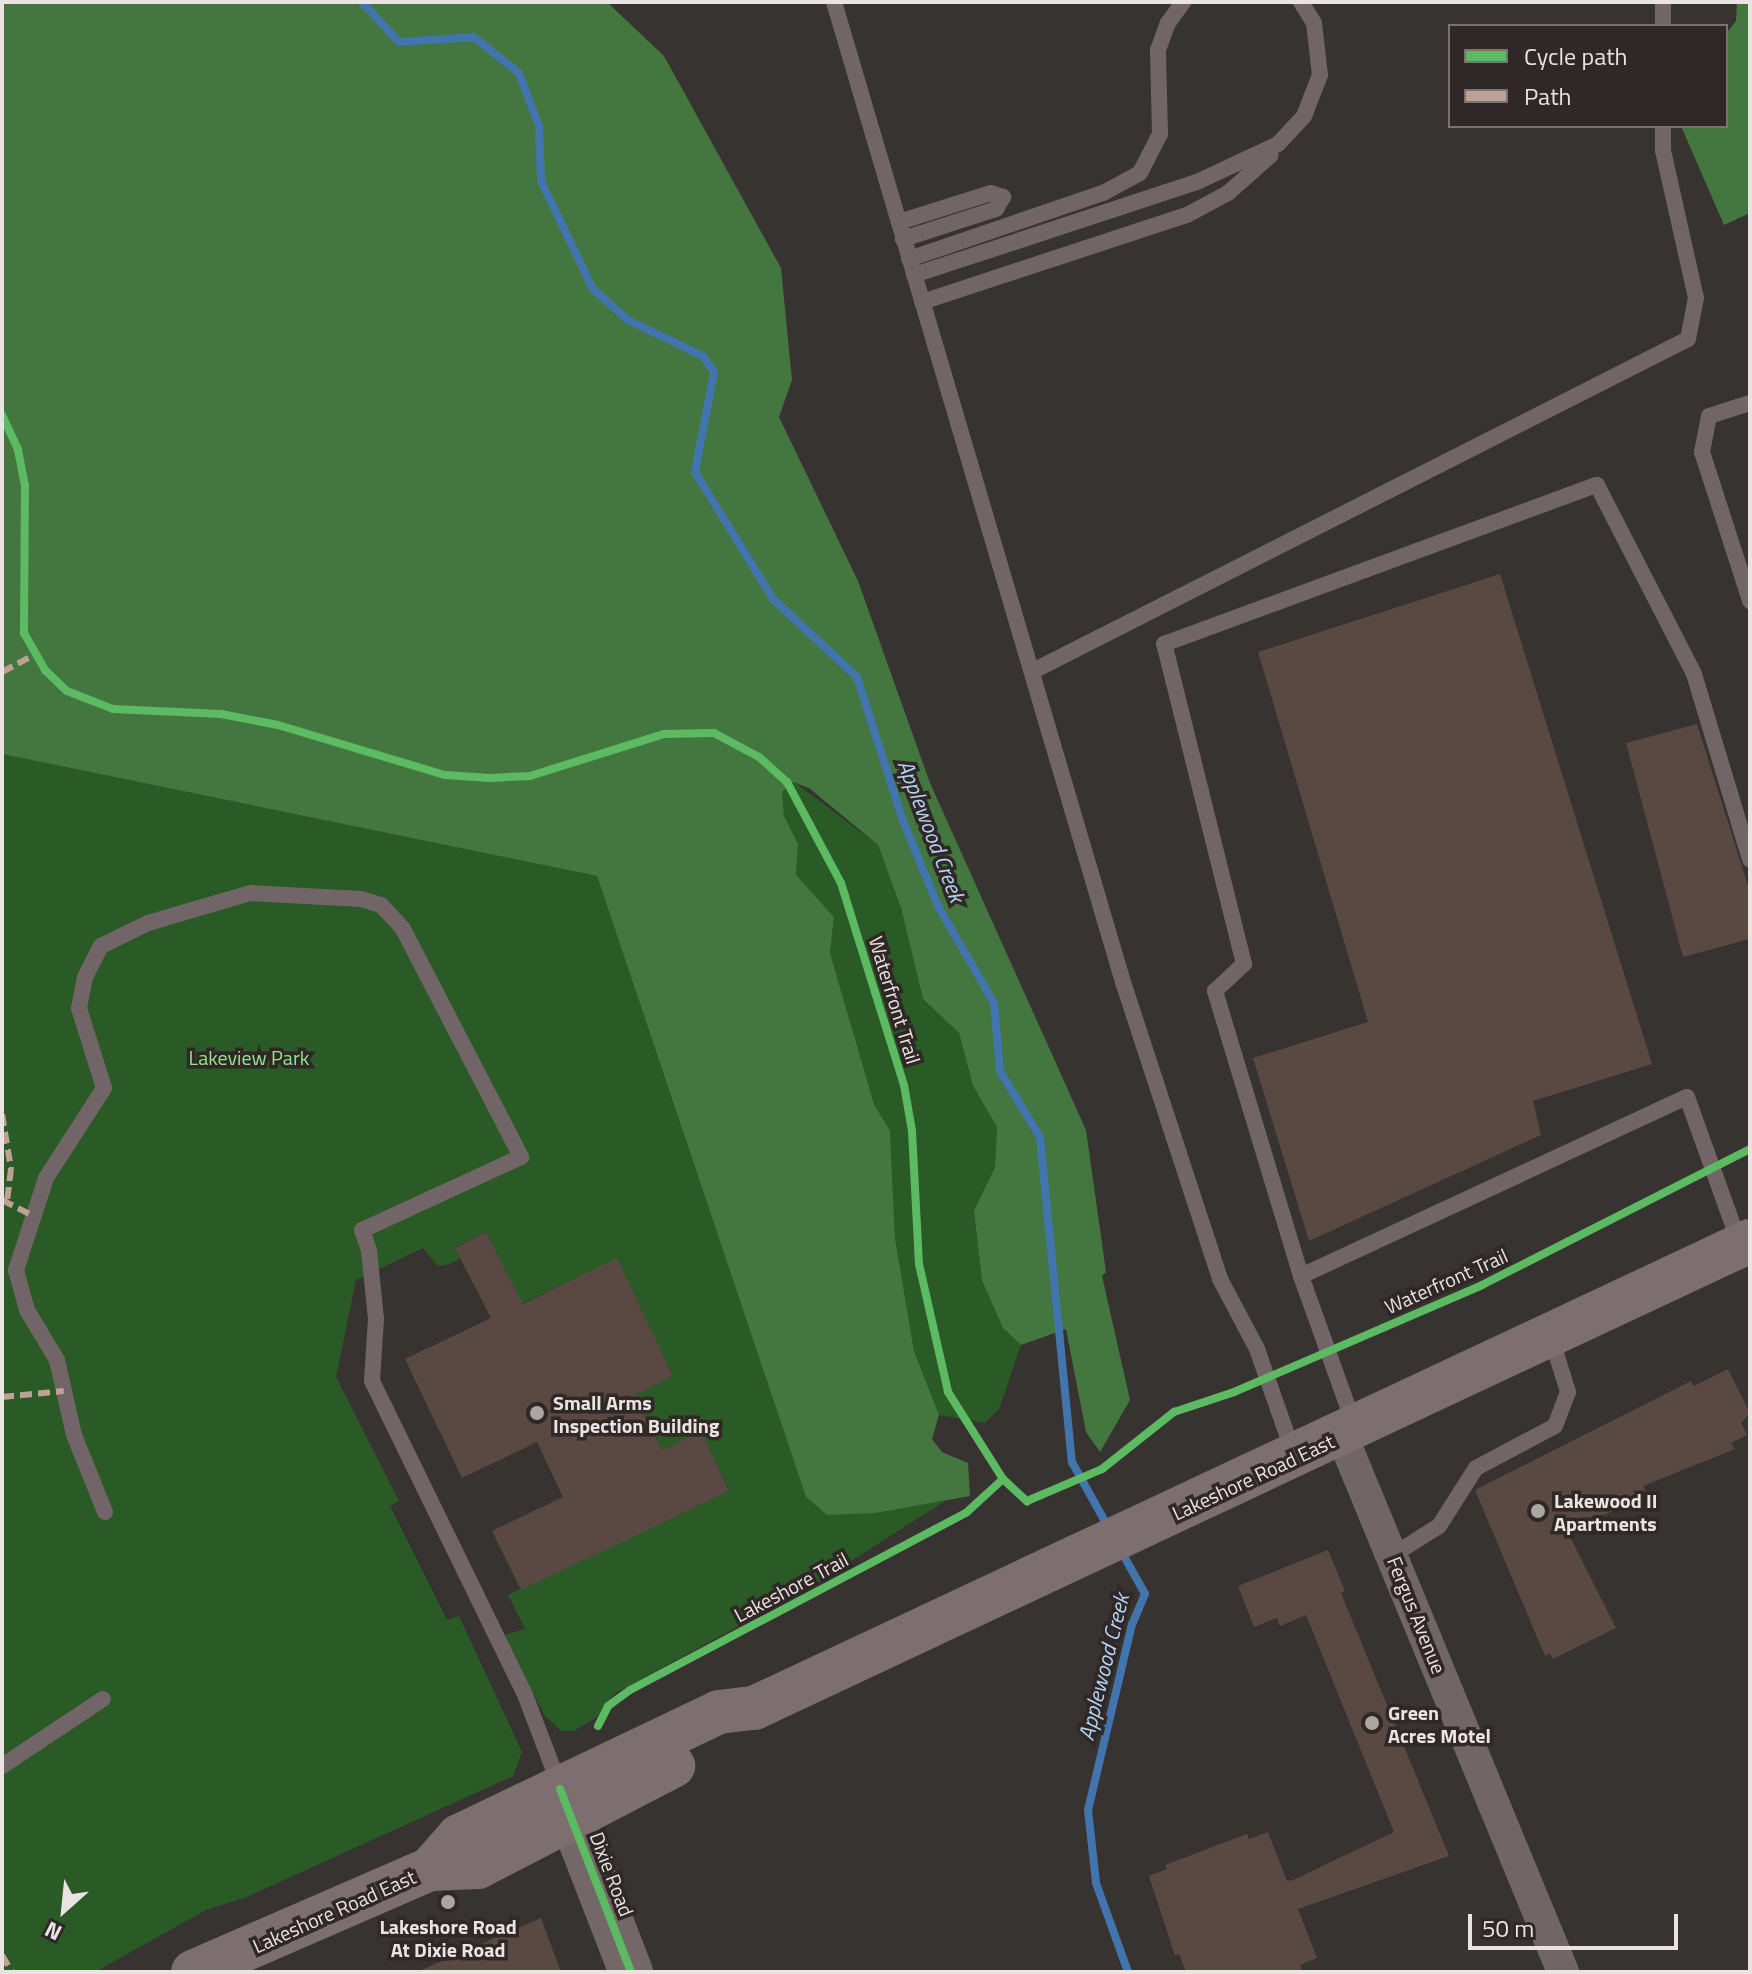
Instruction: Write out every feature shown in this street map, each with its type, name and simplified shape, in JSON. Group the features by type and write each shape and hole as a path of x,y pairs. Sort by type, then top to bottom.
{"main road":[{"name":"Lakeshore Road East","path":"193,1972 430,1869 459,1836 567,1804 719,1712 754,1708 1048,1569 1349,1433 1745,1243"},
{"name":"Dixie Road","path":"567,1804 631,1972"}],"street":[{"name":"Fergus Avenue","path":"1349,1433 1393,1555 1563,1972"}],"lane":[{"path":"834,2 1123,982 1220,1279 1257,1349 1295,1457"},
{"path":"912,267 1103,193 1140,173 1160,134 1158,50 1183,2"},
{"path":"1663,2 1663,24"},
{"path":"922,302 1187,215 1249,176 1304,116 1320,75 1305,5"},
{"path":"1033,671 1688,339 1696,298 1663,150 1663,128"},
{"path":"912,267 1197,182 1257,157 1288,136"},
{"path":"899,222 991,193 1003,197 996,209 903,239"},
{"path":"1750,403 1709,416 1702,452 1750,601"},
{"path":"1349,1433 1215,991 1244,964 1164,644 1597,485 1694,674 1750,860"},
{"path":"105,1512 74,1435 57,1360 27,1310 16,1270 46,1178 104,1088 79,1008 85,977 101,946 148,923 250,893 361,899 381,905 403,929 521,1157 362,1230 369,1250 376,1319 372,1381 524,1692 567,1804"},
{"path":"1301,1276 1687,1097 1745,1243"},
{"path":"1393,1555 1439,1526 1476,1468 1555,1426 1568,1392 1551,1337"},
{"path":"2,1766 103,1699"}],"green space":[{"path":"2,2 607,2 664,56 781,268 792,380 779,417 858,581 930,783 1086,1130 1106,1272 1102,1276 1130,1400 1100,1452 1086,1432 1066,1329 1021,1345 1003,1328 982,1281 974,1211 995,1167 997,1127 973,1086 959,1033 923,999 901,908 878,845 809,788 793,782 782,792 784,816 798,844 796,875 834,917 830,953 874,1104 890,1131 895,1238 914,1351 939,1415 932,1439 942,1452 968,1463 970,1496 875,1513 827,1515 806,1497 597,876 2,754"},
{"path":"1737,2 1750,2 1750,213 1724,225 1682,128 1728,128 1728,31 1736,21"},
{"name":"Lakeview Park","path":"2,754 597,876 806,1497 827,1515 945,1501 812,1586 614,1694 598,1716 574,1731 561,1731 544,1715 505,1635 525,1629 508,1595 729,1490 701,1432 662,1450 635,1395 673,1376 617,1259 521,1304 486,1232 456,1247 460,1258 450,1264 438,1266 423,1248 356,1280 336,1377 399,1501 390,1506 447,1620 459,1616 522,1752 513,1776 244,1898 206,1910 95,1972 2,1972"},
{"path":"793,781 878,845 901,908 923,999 959,1033 973,1086 997,1127 995,1167 974,1211 982,1281 1003,1328 1021,1345 999,1409 985,1423 939,1415 914,1351 895,1238 890,1131 874,1104 830,953 834,917 796,876 798,844 784,816 781,792"}],"building":[{"path":"1500,574 1652,1064 1533,1101 1541,1135 1309,1241 1253,1058 1368,1022 1258,652"},
{"path":"1697,724 1750,892 1750,939 1683,957 1626,743"},
{"name":"Small Arms Inspection Building","path":"486,1232 523,1304 617,1258 673,1376 635,1395 662,1450 701,1431 729,1491 521,1590 492,1531 563,1497 537,1442 462,1478 405,1359 491,1318 455,1248"},
{"name":"Lakewood II Apartments","path":"1728,1369 1750,1413 1741,1423 1747,1435 1731,1443 1735,1449 1643,1486 1647,1494 1568,1533 1616,1628 1553,1659 1550,1653 1545,1656 1475,1490 1691,1381 1694,1386"},
{"path":"1328,1550 1345,1591 1341,1593 1449,1856 1298,1909 1317,1958 1300,1965 1303,1972 1186,1972 1179,1954 1175,1956 1149,1876 1167,1869 1165,1865 1247,1834 1249,1839 1268,1832 1287,1881 1394,1832 1306,1615 1280,1626 1277,1618 1254,1627 1238,1586"},
{"path":"541,1918 561,1972 417,1972"}],"waterway":[{"name":"Applewood Creek","path":"362,2 399,42 474,37 519,73 539,126 541,181 593,289 628,320 703,356 714,372 695,472 773,599 857,677 903,821 938,906 994,1003 1000,1071 1040,1137 1072,1462 1108,1527"},
{"name":"Applewood Creek","path":"1120,1549 1145,1594 1132,1624 1088,1810 1096,1883 1128,1972"}],"marked path":[{"path":"2,672 36,654"},
{"path":"2,1114 11,1169 7,1202"},
{"path":"2,1200 33,1216"},
{"path":"2,1397 64,1391"},
{"path":"2,1955 12,1972"}],"cycle path":[{"name":"Waterfront Trail","path":"2,415 18,450 25,485 24,633 45,670 67,691 113,709 221,714 278,725 445,775 490,778 530,776 664,734 714,733 759,757 787,782 841,883 904,1085 912,1131 919,1264 948,1392 1003,1479 1027,1501 1102,1469 1174,1412 1234,1392 1482,1285 1750,1149"},
{"name":"Lakeshore Trail","path":"598,1726 608,1706 630,1690 967,1512 1003,1479"},
{"path":"560,1789 631,1972"}],"place":[{"name":"Small Arms Inspection Building","path":"537,1413"},
{"name":"Lakewood II Apartments","path":"1538,1511"},
{"name":"Green Acres Motel","path":"1372,1723"},
{"name":"Lakeshore Road At Dixie Road","path":"448,1902"}]}
